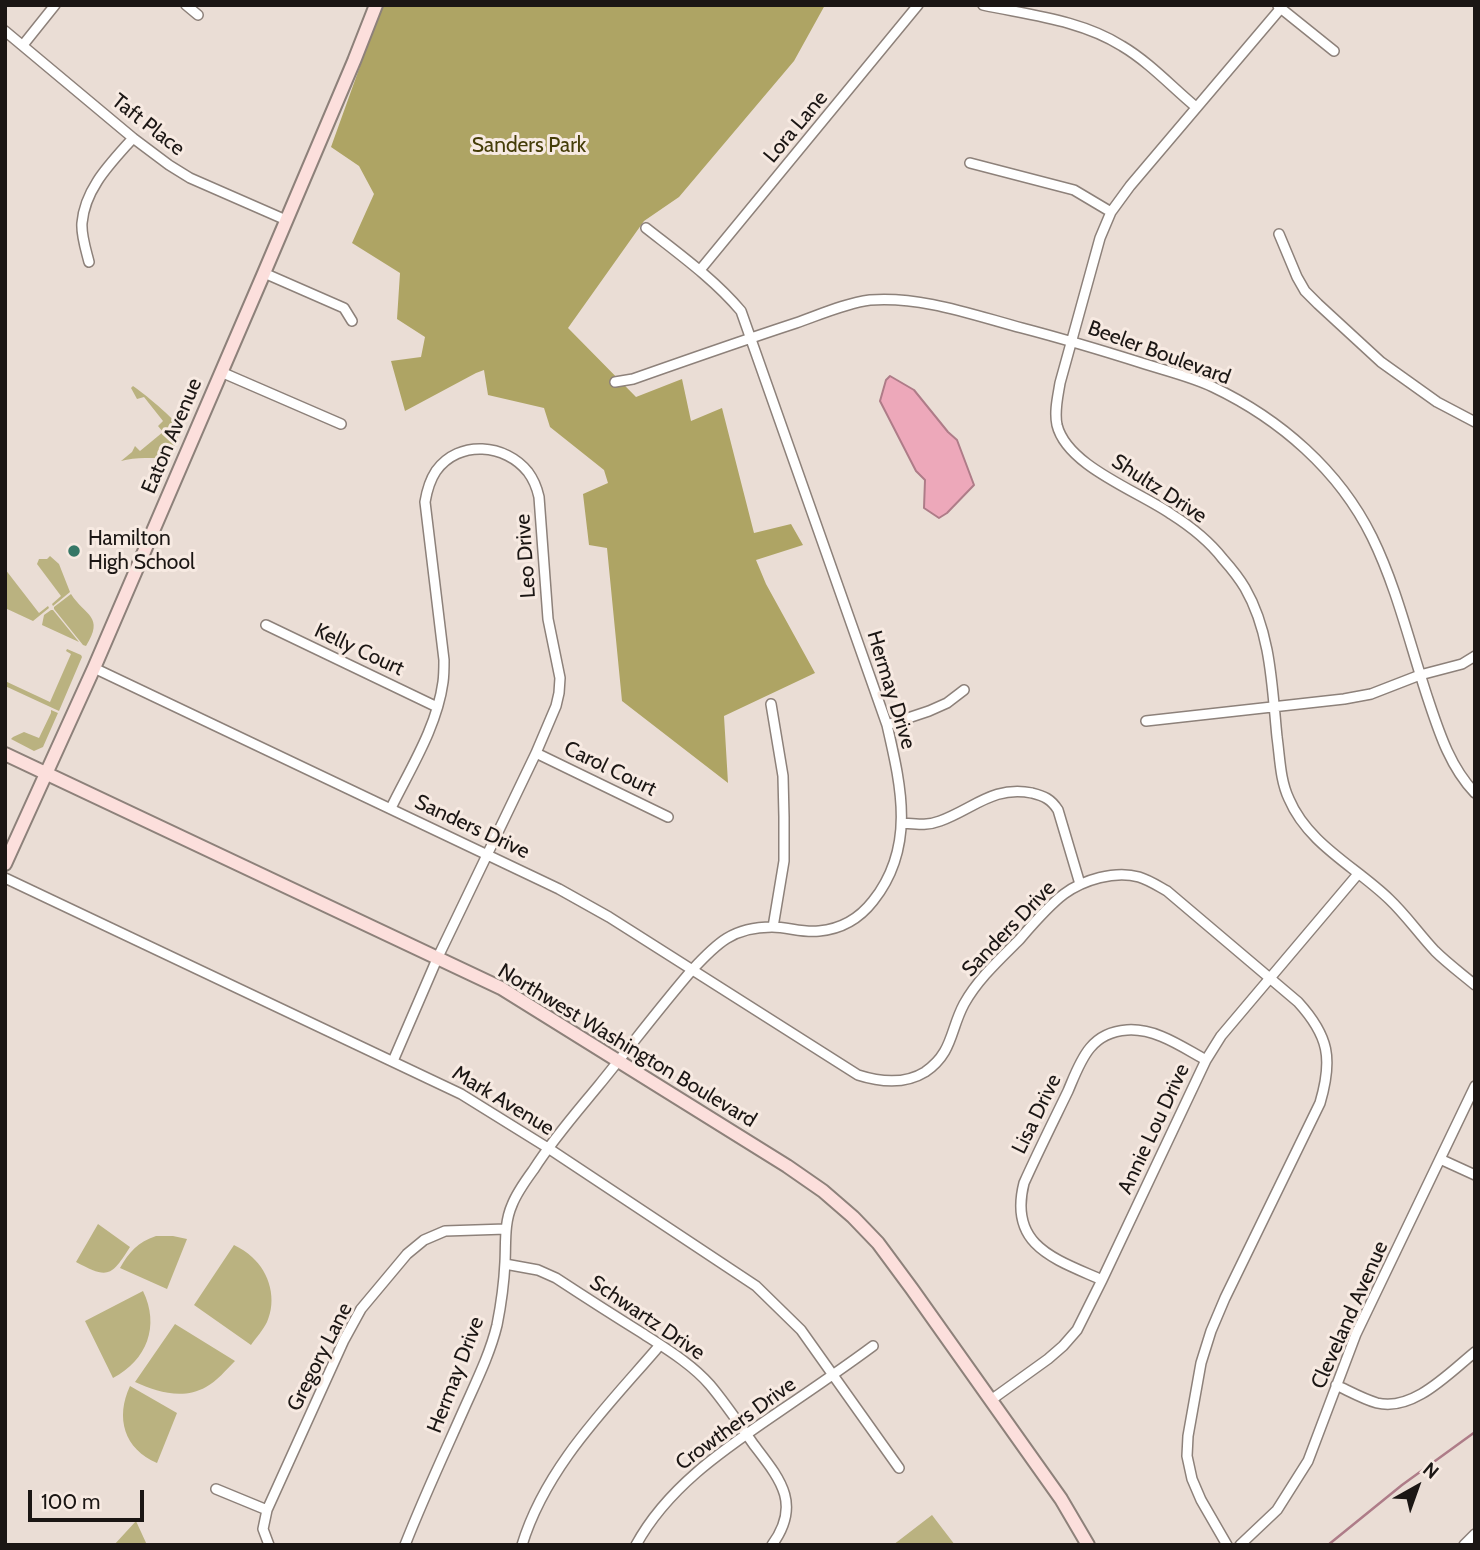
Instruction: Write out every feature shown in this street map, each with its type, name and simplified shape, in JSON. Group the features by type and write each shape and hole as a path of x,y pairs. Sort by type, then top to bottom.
{"main road":[{"name":"Eaton Avenue","path":"5,864 94,668 376,5"},
{"name":"Northwest Washington Boulevard","path":"5,754 501,988 787,1166 822,1191 853,1217 891,1261 1061,1499 1088,1545"}],"street":[{"path":"23,45 55,5"},
{"path":"186,5 198,15"},
{"name":"Lora Lane","path":"700,270 918,5"},
{"path":"983,5 1074,25 1101,34 1123,46 1196,107"},
{"path":"1279,7 1334,51"},
{"name":"Shultz Drive","path":"1279,7 1111,212 1100,238 1060,383 1056,405 1057,424 1063,439 1073,452 1089,465 1170,513 1200,535 1222,557 1245,588 1260,620 1269,659 1282,782 1293,808 1310,832 1389,898 1436,952 1475,985"},
{"name":"Taft Place","path":"5,31 169,165 190,178 286,220"},
{"path":"89,262 81,226 91,192 100,176 133,138"},
{"path":"970,163 1074,190 1111,212"},
{"name":"Hermay Drive","path":"405,1545 482,1369 497,1326 505,1264 506,1229 511,1206 548,1148 692,970 721,941 747,930 773,927 798,931 839,928 866,910 888,881 897,859 902,823 897,775 887,725 751,337 741,312 728,296 700,270 646,228"},
{"path":"1279,234 1297,277 1318,304 1392,370 1437,402 1475,422"},
{"path":"264,273 344,309 352,321"},
{"name":"Beeler Boulevard","path":"615,382 633,380 751,337 867,301 901,299 936,305 1071,341 1212,386 1253,409 1297,440 1335,479 1353,505 1372,537 1397,600 1451,761 1475,793"},
{"path":"221,372 341,424"},
{"name":"Leo Drive","path":"391,808 428,732 438,707 443,682 444,660 425,510 428,485 446,460 460,452 478,448 501,452 528,471 536,484 548,619 559,678 559,693 536,753 437,959 393,1061"},
{"name":"Kelly Court","path":"266,625 438,707"},
{"path":"1146,721 1274,708 1371,694 1420,675 1462,664 1475,656"},
{"name":"Sanders Drive","path":"94,668 559,889 609,917 858,1074 874,1080 892,1082 908,1079 923,1073 937,1062 947,1049 962,1007 976,985 1062,895 1080,884 1119,875 1136,876 1167,891 1298,1002 1314,1020 1324,1040 1327,1061 1326,1082 1320,1103 1225,1298 1210,1331 1201,1363 1187,1456 1192,1479 1201,1500 1227,1545"},
{"path":"887,725 947,703 964,690"},
{"path":"771,704 783,776 784,817 784,861 773,927"},
{"name":"Carol Court","path":"536,753 668,817"},
{"path":"902,823 925,825 942,821 992,795 1010,791 1043,796 1052,801 1058,810 1080,884"},
{"name":"Annie Lou Drive","path":"991,1400 1063,1346 1077,1330 1206,1060 1226,1029 1358,874"},
{"name":"Mark Avenue","path":"5,878 461,1094 548,1148 756,1286 801,1330 899,1468"},
{"name":"Lisa Drive","path":"1102,1280 1053,1258 1037,1246 1019,1213 1024,1183 1089,1049 1101,1038 1114,1032 1142,1031 1158,1035 1206,1060"},
{"name":"Cleveland Avenue","path":"1240,1545 1277,1510 1308,1461 1356,1334 1475,1086"},
{"path":"1440,1159 1475,1175"},
{"name":"Gregory Lane","path":"269,1545 263,1529 267,1510 344,1340 361,1309 407,1254 425,1240 444,1231 506,1229"},
{"name":"Schwartz Drive","path":"505,1264 538,1270 556,1278 660,1345 709,1383 777,1475 785,1495 787,1513 784,1528 772,1545"},
{"path":"522,1545 541,1500 558,1470 581,1438 660,1345"},
{"name":"Crowthers Drive","path":"636,1545 645,1527 695,1472 873,1346"},
{"path":"1336,1385 1377,1403 1393,1404 1423,1393 1475,1352"},
{"path":"216,1489 267,1510"},
{"path":"1464,1545 1475,1534"}],"shaded area":[{"path":"890,376 914,390 957,440 974,485 939,518 924,508 925,480 916,471 880,401 886,380"},
{"path":"133,386 166,413 179,428 178,440 166,456 121,461 135,446 140,451 163,432 158,426 163,421 144,397 137,399 131,388"},
{"path":"50,556 59,564 70,592 53,606 61,596 37,564 39,559 47,559"},
{"path":"5,569 39,613 48,606 49,608 33,621 5,608"},
{"path":"71,594 93,622 94,628 86,646 54,609"},
{"path":"51,610 79,642 42,625 44,615"},
{"path":"67,649 82,657 59,711 5,686 5,681 50,702 71,654"},
{"path":"51,710 58,713 43,747 34,751 11,739 24,732 39,738"},
{"path":"98,1224 130,1247 113,1269 102,1273 76,1262"},
{"path":"156,1236 187,1239 167,1289 120,1268 135,1248"},
{"path":"234,1245 258,1263 270,1287 270,1314 251,1345 194,1305"},
{"path":"143,1291 150,1317 147,1341 134,1362 113,1378 85,1321"},
{"path":"175,1324 235,1361 214,1382 197,1391 170,1393 135,1382"},
{"path":"130,1386 177,1413 157,1463 137,1450 125,1431 123,1410"},
{"path":"932,1515 955,1545 893,1545"},
{"path":"136,1521 147,1545 114,1545"}],"green space":[{"name":"Sanders Park","path":"382,5 825,5 794,61 679,197 644,221 568,328 636,397 682,379 691,421 722,408 754,533 791,524 803,545 756,560 766,584 815,673 724,716 728,783 622,701 607,548 589,545 583,494 608,483 604,470 550,427 544,408 488,395 484,370 405,411 391,361 421,357 425,337 397,319 400,273 352,243 374,194 359,166 331,147"}],"waterway":[{"path":"1328,1545 1402,1485 1475,1432"}],"place":[{"name":"Hamilton High School","path":"74,551"}]}
